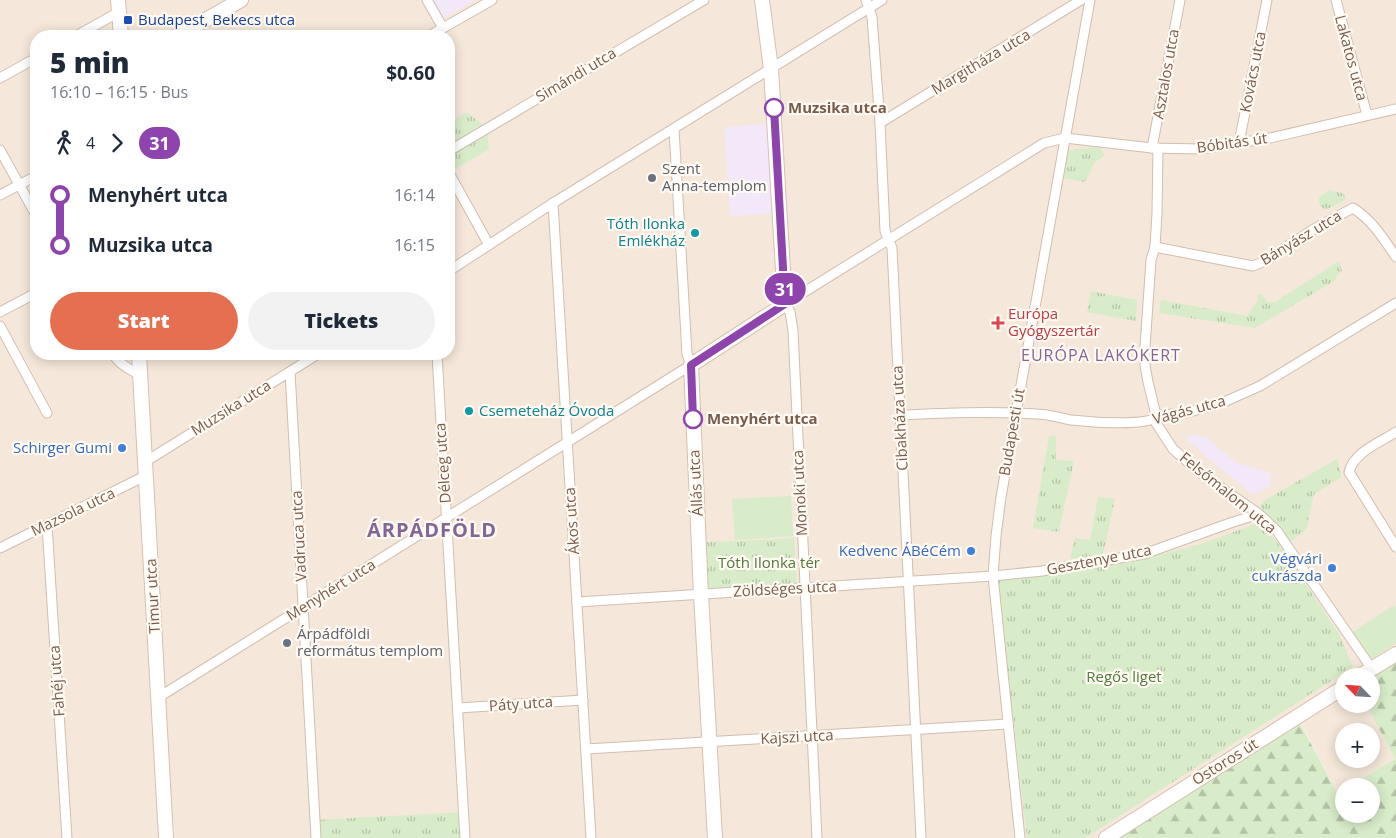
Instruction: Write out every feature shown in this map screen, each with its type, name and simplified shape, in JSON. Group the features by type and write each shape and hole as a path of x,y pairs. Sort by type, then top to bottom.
{"street":[{"path":"187,30 241,0"},
{"path":"427,0 444,28"},
{"path":"440,30 492,0"},
{"name":"Simándi utca","path":"455,147 704,0"},
{"name":"Monoki utca","path":"762,0 771,69 785,304 790,312 793,331 817,838"},
{"path":"455,268 554,203 771,69 867,4 882,0"},
{"name":"Margitháza utca","path":"880,123 1082,0"},
{"name":"Budapesti út","path":"1020,838 993,576 996,536 1001,496 1090,0"},
{"name":"Asztalos utca","path":"1155,148 1180,0"},
{"name":"Kovács utca","path":"1239,143 1267,0"},
{"name":"Lakatos utca","path":"1336,0 1367,115"},
{"name":"Cibakháza utca","path":"867,4 872,17 880,123 885,231 892,248 921,838"},
{"path":"85,30 119,6"},
{"path":"119,6 120,30"},
{"path":"0,78 30,61"},
{"name":"Bóbitás út","path":"1065,138 1155,148 1201,149 1270,138 1396,109"},
{"name":"Állás utca","path":"674,129 687,354 691,365 701,595 715,838"},
{"name":"Menyhért utca","path":"159,697 1044,143 1065,138"},
{"name":"Felsőmalom utca","path":"1155,148 1157,213 1155,247 1151,260 1145,347 1148,382 1157,419 1156,423 1173,449 1203,475 1259,514 1277,531 1325,602 1364,668"},
{"path":"0,150 30,204"},
{"path":"0,195 30,179"},
{"path":"455,184 489,245"},
{"name":"Ákos utca","path":"554,203 590,838"},
{"name":"Bányász utca","path":"1155,247 1252,266 1265,261 1312,230 1352,208 1365,216 1380,233 1396,257"},
{"path":"0,312 30,296"},
{"name":"Vágás utca","path":"900,415 982,412 1038,414 1072,420 1136,423 1157,419 1160,415 1186,413 1224,402 1260,386 1396,303"},
{"path":"0,326 47,412"},
{"path":"118,360 140,375"},
{"name":"Timur utca","path":"139,360 166,838"},
{"name":"Muzsika utca","path":"145,462 309,360"},
{"name":"Délceg utca","path":"437,360 465,838"},
{"name":"Vadruca utca","path":"290,372 316,838"},
{"path":"1396,432 1358,456 1351,464 1349,472 1396,547"},
{"name":"Mazsola utca","path":"0,548 145,476"},
{"name":"Gesztenye utca","path":"993,576 1042,571 1144,554 1259,514"},
{"name":"Fahéj utca","path":"47,525 67,838"},
{"name":"Zöldséges utca","path":"577,602 993,576"},
{"path":"1373,668 1396,654"},
{"name":"Ostoros út","path":"1106,838 1335,693"},
{"name":"Páty utca","path":"458,708 583,700"},
{"name":"Kajszi utca","path":"586,749 1008,724"}],"shaded area":[{"path":"0,0 1396,0 1396,658 1380,668 1335,668 1335,713 1371,713 1376,723 1335,723 1335,768 1380,768 1363,778 1335,778 1335,789 1299,719 1111,838 0,838"},
{"path":"431,0 476,0 442,19"},
{"path":"769,124 775,213 730,216 724,127"},
{"path":"1195,434 1196,436 1207,438 1235,462 1271,473 1271,486 1252,494 1185,437"},
{"path":"1380,731 1395,759 1380,768"}],"green space":[{"path":"467,112 487,128 489,149 455,169 455,119"},
{"path":"1099,147 1105,155 1095,162 1085,182 1062,178 1067,151"},
{"path":"1329,190 1342,193 1345,196 1345,200 1325,209 1320,204 1318,198"},
{"path":"1339,261 1342,271 1337,275 1336,280 1255,328 1159,313 1161,300 1247,316 1258,300 1257,294 1261,294 1267,302 1275,302"},
{"path":"1091,291 1137,300 1136,321 1087,312"},
{"path":"1049,436 1056,436 1056,460 1074,461 1059,532 1033,528"},
{"path":"1337,459 1342,477 1314,494 1306,530 1289,543 1260,507 1263,501"},
{"path":"791,496 793,536 735,540 732,499"},
{"path":"1098,497 1115,499 1103,554 1070,559 1075,538 1090,540"},
{"name":"Regős liget","path":"1261,522 1283,550 1339,634 1353,667 1335,668 1335,678 1085,838 1027,838 997,578 1145,558 1198,545"},
{"name":"Tóth Ilonka tér","path":"794,538 797,584 706,589 706,542"},
{"path":"1394,605 1396,608 1396,643 1369,661 1351,633"},
{"path":"1396,658 1396,838 1111,838 1298,719 1335,789 1335,823 1380,823 1380,778 1363,778 1395,759 1380,731 1380,723 1376,723 1371,713 1380,713 1380,670"},
{"path":"464,812 465,838 316,838 315,820"}],"bus line":[{"name":"31","path":"693,419 691,365 785,304 774,108"}],"place":[{"name":"Budapest, Bekecs utca","path":"128,20"},
{"name":"Muzsika utca","path":"774,108"},
{"name":"Szent Anna-templom","path":"652,178"},
{"name":"Tóth Ilonka Emlékház","path":"695,233"},
{"name":"Európa Gyógyszertár","path":"998,323"},
{"name":"Csemeteház Óvoda","path":"469,411"},
{"name":"Menyhért utca","path":"693,419"},
{"name":"Schirger Gumi","path":"122,448"},
{"name":"Kedvenc ÁBéCém","path":"971,551"},
{"name":"Végvári cukrászda","path":"1332,568"},
{"name":"Árpádföldi református templom","path":"287,643"}],"district":[{"name":"EURÓPA LAKÓKERT","path":"1101,355"},
{"name":"ÁRPÁDFÖLD","path":"432,530"}]}
